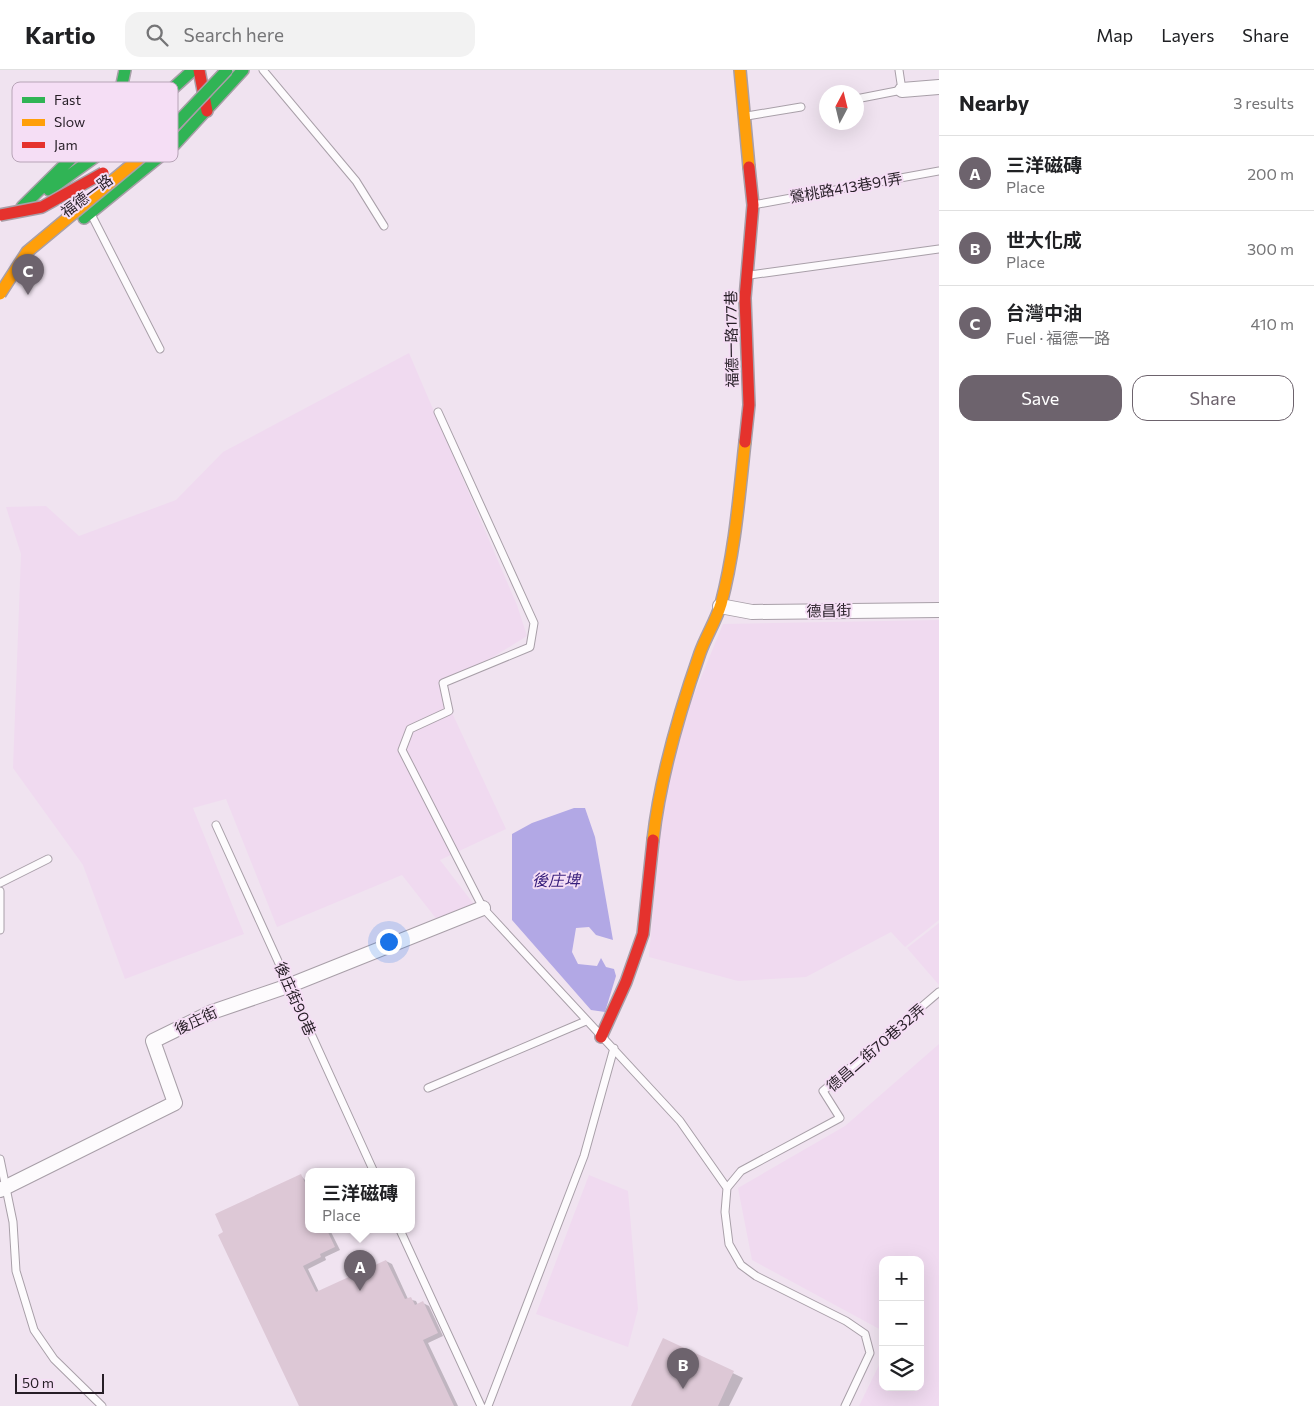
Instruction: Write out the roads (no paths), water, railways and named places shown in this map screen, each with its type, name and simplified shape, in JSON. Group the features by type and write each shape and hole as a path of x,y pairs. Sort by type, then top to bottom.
{"main road":[{"name":"福德一路","path":"178,84 193,70"},
{"path":"199,70 207,111"},
{"path":"178,106 212,70"},
{"name":"福德一路177巷","path":"601,1036 626,982 643,934 656,812 680,714 701,651 720,606 734,550 749,405 745,298 753,206 740,70"},
{"path":"178,124 235,71"},
{"name":"福德一路","path":"178,141 207,111 235,71"},
{"path":"22,206 67,162"},
{"name":"福德一路","path":"0,222 22,206 70,177 88,162"},
{"path":"0,215 42,207 94,180 117,162"},
{"path":"0,294 27,252 135,162"},
{"name":"福德一路","path":"7,263 22,257 90,214 153,162"}],"street":[{"path":"902,90 939,87"},
{"name":"德昌街","path":"720,606 752,612 939,610"},
{"name":"後庄街","path":"3,1188 175,1103 153,1041 212,1012 288,986 483,908"}],"lane":[{"path":"264,70 356,181 384,226"},
{"path":"864,97 902,90 899,70"},
{"path":"744,117 801,108"},
{"name":"鶯桃路413巷91弄","path":"753,206 939,171"},
{"path":"90,214 160,349"},
{"path":"747,275 939,249"},
{"path":"438,412 534,623 530,647 443,683 449,711 410,729 402,750 483,908 680,1121 726,1188 725,1212 729,1244 741,1266 756,1276 846,1321 865,1334 870,1354 845,1406"},
{"name":"後庄街90巷","path":"216,826 372,1168"},
{"path":"0,883 48,859"},
{"path":"0,891 0,930"},
{"name":"德昌二街70巷32弄","path":"726,1188 741,1171 840,1118 823,1091 939,992"},
{"path":"428,1088 586,1021"},
{"path":"488,1406 584,1156 614,1048"},
{"path":"0,1159 3,1188 13,1222 16,1271 34,1330 66,1372 102,1406"},
{"path":"401,1233 481,1406"}],"water":[{"name":"後庄埤","path":"574,808 585,808 595,837 613,940 596,935 589,927 576,928 572,952 578,964 597,966 601,958 606,967 614,969 616,976 605,1012 591,1010 512,920 512,834 532,823"}],"place":[{"name":"台灣中油","path":"28,295"},
{"name":"三洋磁磚","path":"360,1291"},
{"name":"世大化成","path":"683,1389"}]}
